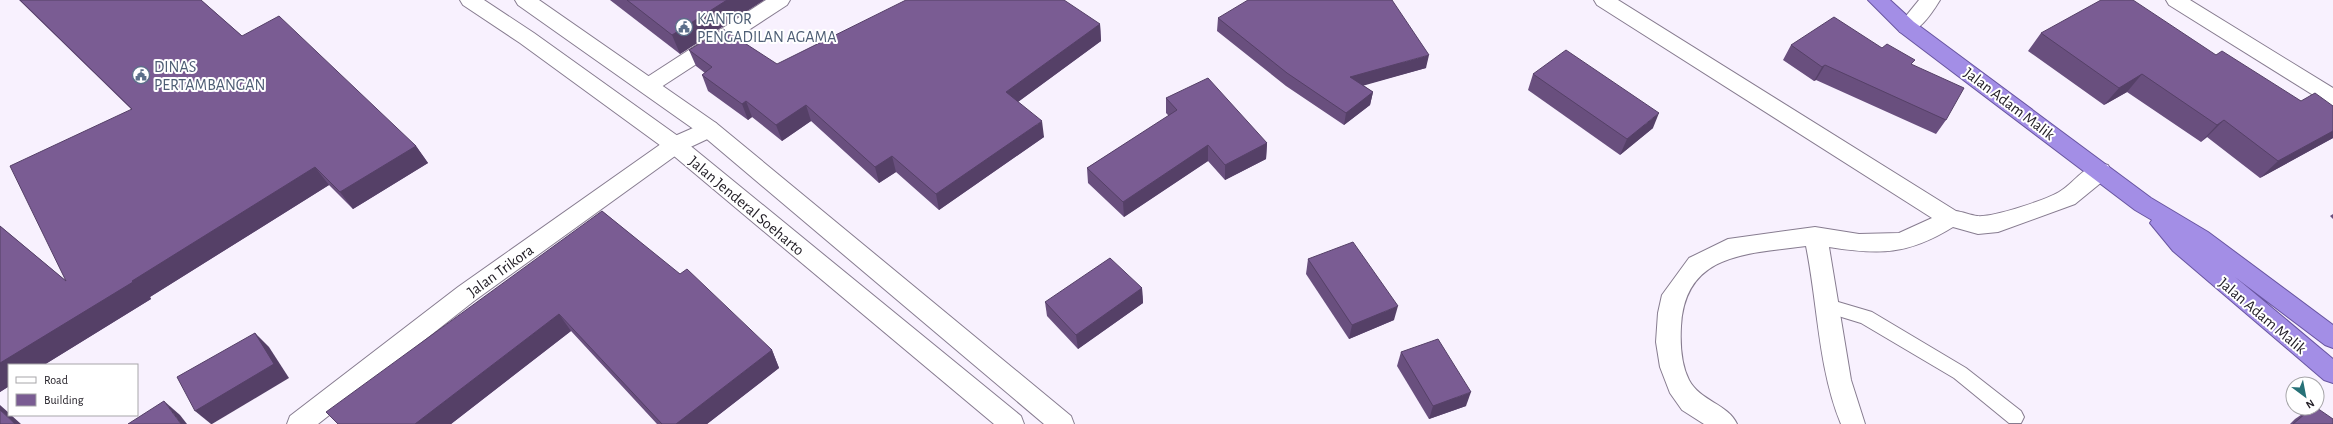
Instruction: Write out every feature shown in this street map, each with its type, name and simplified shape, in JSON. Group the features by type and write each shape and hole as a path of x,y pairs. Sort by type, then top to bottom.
{"highway":[{"name":"Jalan Adam Malik","path":"1878,0 1907,26 2143,204 2200,238 2333,338"},
{"name":"Jalan Adam Malik","path":"2143,204 2181,245 2333,373"}],"street":[{"name":"Jalan Jenderal Soeharto","path":"470,0 527,38 675,145 1012,424"},
{"path":"525,0 709,128 1062,424"},
{"path":"648,86 780,0"},
{"path":"1604,0 1950,218 1978,225 1998,223 2067,198 2100,171"},
{"path":"1907,26 1930,0"},
{"path":"2176,0 2333,98"},
{"name":"Jalan Trikora","path":"299,424 466,294 675,145 709,128"},
{"path":"1725,424 1691,402 1679,386 1672,367 1668,342 1670,313 1674,295 1697,265 1728,248 1816,236 1859,243 1901,242 1932,229 1950,218"},
{"path":"1816,236 1828,306 1834,362 1842,394 1853,424"}],"lane":[{"path":"1828,306 1866,317 1960,373 2016,417"}],"building":[{"path":"20,0 201,0 242,36 279,16 416,146 340,192 315,167 132,281 133,282 0,363 0,226 66,281 10,166 132,109"},
{"path":"627,0 727,0 672,35"},
{"path":"906,0 1064,0 1100,24 1006,92 1042,121 936,194 892,156 875,167 806,105 776,125 746,101 742,104 702,75 712,67 689,50 723,29 777,64"},
{"path":"1248,0 1392,0 1429,55 1350,77 1373,92 1346,113 1287,73 1218,18"},
{"path":"2101,0 2133,0 2216,55 2222,51 2301,101 2315,93 2333,106 2333,131 2278,161 2224,120 2217,125 2142,74 2119,88 2041,33"},
{"path":"1834,17 1882,48 1887,44 1915,60 1911,64 1964,88 1946,120 1825,65 1822,67 1791,45"},
{"path":"1566,50 1659,113 1627,139 1533,74"},
{"path":"1208,78 1267,143 1225,165 1208,145 1123,202 1087,168 1177,110 1166,98"},
{"path":"602,211 680,274 687,269 772,350 676,424 662,424 559,314 415,424 338,424 326,412"},
{"path":"1353,242 1398,306 1352,325 1308,259"},
{"path":"1110,258 1142,288 1076,335 1045,302"},
{"path":"255,333 274,364 195,411 177,377"},
{"path":"1438,339 1471,392 1433,406 1401,352"},
{"path":"164,401 181,424 128,424"},
{"path":"0,410 15,424 0,424"},
{"path":"2325,414 2333,419 2333,424 2293,424 2302,416 2325,416"}],"place":[{"name":"KANTOR PENGADILAN AGAMA","path":"684,27"},
{"name":"DINAS PERTAMBANGAN","path":"141,75"}]}
